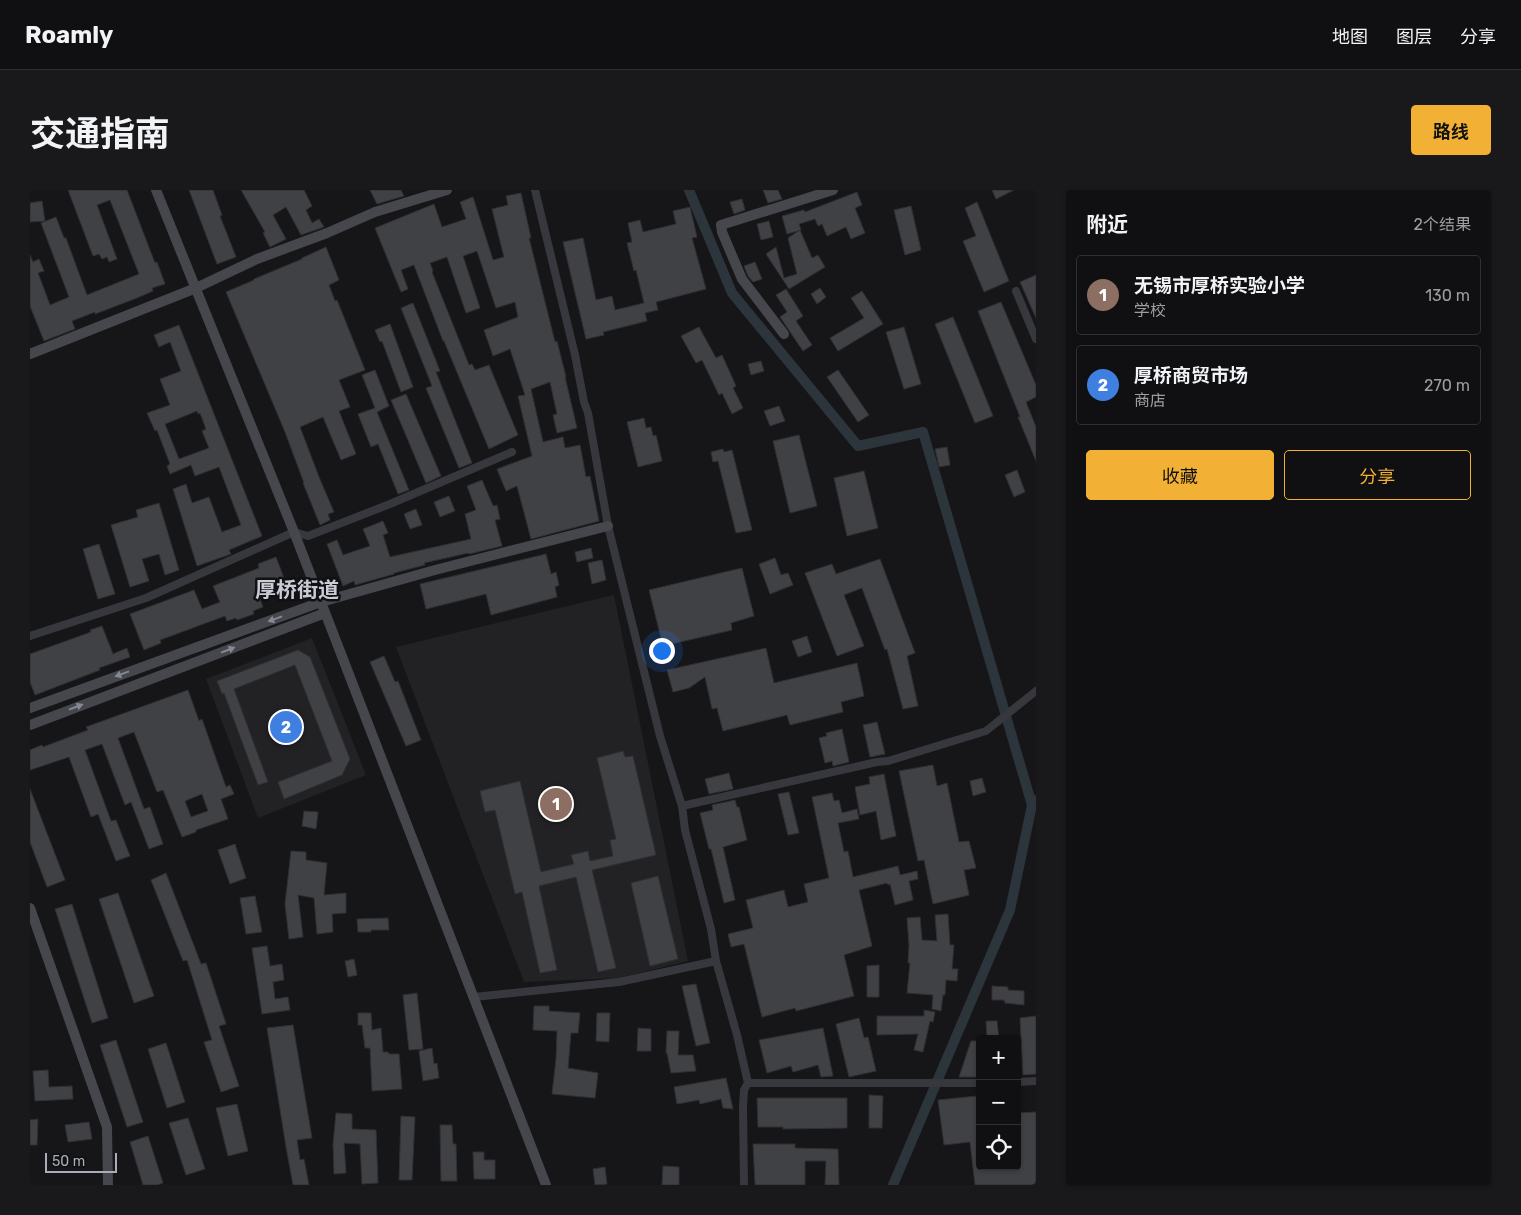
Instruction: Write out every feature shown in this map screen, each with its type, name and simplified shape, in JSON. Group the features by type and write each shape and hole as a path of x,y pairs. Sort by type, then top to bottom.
{"street":[{"path":"156,190 294,532 546,1185"},
{"path":"30,354 196,288 257,259 327,233 375,212 447,190"},
{"path":"535,190 588,413 608,526 660,736 682,806 685,830 711,929 716,961 737,1035 748,1083 744,1090 742,1107 744,1185"},
{"path":"784,334 742,279 722,232 722,225 834,190"},
{"path":"1016,291 1036,340"},
{"path":"30,636 146,598 294,532 308,536 390,504 512,452"},
{"path":"30,708 321,602 608,526"},
{"path":"30,725 325,613"},
{"path":"682,806 888,761 986,731 1036,691"},
{"path":"30,908 107,1127 108,1185"},
{"path":"474,998 619,982 716,961"},
{"path":"1021,1082 1036,1081"},
{"path":"748,1083 976,1083"}],"shaded area":[{"path":"614,595 688,961 619,978 524,982 396,647"},
{"path":"312,638 366,775 258,818 206,679"}],"building":[{"path":"68,190 127,190 165,284 152,288 153,291 137,298 72,321 75,329 44,341 30,306 30,255 33,262 39,259 44,271 38,273 50,305 69,297 41,223 56,217 64,238 66,238 87,295 139,274 110,200 97,205 117,259 109,262 107,257 102,259 99,254 93,256"},
{"path":"189,190 213,190 222,215 220,216 236,257 217,264"},
{"path":"241,190 304,190 312,206 306,210 312,223 319,219 324,227 301,235 286,207 273,215 286,239 270,247 263,233 265,232"},
{"path":"370,190 401,190 404,196 377,204"},
{"path":"763,190 778,190 782,199 768,203"},
{"path":"992,190 1014,190 996,199"},
{"path":"857,192 862,205 855,208 865,233 851,239 846,227 827,236 822,224 818,226 815,219 799,224 801,230 787,234 782,216 804,210 805,212"},
{"path":"521,193 531,238 529,238 555,342 557,341 577,428 557,433 553,415 557,414 550,382 531,389 543,442 563,437 565,448 580,445 586,477 590,476 599,521 531,539 517,486 506,491 497,469 532,456 518,396 525,395 510,349 493,356 484,330 518,317 515,302 496,308 477,251 463,256 480,308 466,313 447,257 430,263 469,365 472,364 475,370 489,365 518,435 489,449 443,341 414,265 401,270 408,289 401,292 375,228 434,204 442,227 466,219 460,202 473,197 493,260 504,257 492,209 508,205 506,196"},
{"path":"742,199 745,210 734,214 730,202"},
{"path":"42,201 45,221 30,222 30,203"},
{"path":"977,202 1009,281 984,292 963,241 976,236 965,208"},
{"path":"911,206 921,250 905,255 894,210"},
{"path":"690,207 697,237 692,238 706,289 656,302 658,310 645,313 647,321 603,332 604,335 586,339 563,242 583,238 596,300 612,296 615,310 644,303 627,243 632,242 628,223 640,220 643,232 676,224 673,211"},
{"path":"769,221 773,237 761,240 757,224"},
{"path":"800,230 812,258 818,255 825,267 789,289 766,254 776,247 784,278 797,274 788,238"},
{"path":"326,247 339,280 329,285 335,301 337,300 365,370 339,380 350,407 339,411 356,454 341,460 323,417 300,427 334,512 328,514 330,520 320,525 285,432 226,292"},
{"path":"755,262 762,279 753,282 744,266"},
{"path":"1036,275 1036,318 1020,282"},
{"path":"820,288 826,297 817,304 811,294"},
{"path":"786,289 803,316 796,321 812,345 803,351 780,317 787,312 776,295"},
{"path":"862,291 883,324 838,351 830,338 864,318 851,298"},
{"path":"1001,302 1036,385 1036,397 1026,402 1036,427 1036,461 978,311"},
{"path":"413,303 440,371 436,372 472,463 459,468 426,388 432,386 401,308"},
{"path":"953,317 993,416 975,423 935,324"},
{"path":"390,324 413,387 401,392 382,341 380,342 375,330"},
{"path":"179,325 262,536 229,550 231,554 197,566 173,489 186,484 192,503 209,497 222,532 241,525 219,467 195,476 191,465 170,474 167,466 170,464 157,430 155,431 147,413 170,405 160,379 181,371 170,342 159,347 154,335","holes":["197,411 198,414 200,413 206,429 202,431 209,448 179,459 165,424"]},
{"path":"699,327 716,358 722,355 736,386 733,388 743,408 732,414 722,393 719,395 702,360 696,363 681,336"},
{"path":"904,327 921,384 904,389 886,332"},
{"path":"761,361 764,371 751,375 748,364"},
{"path":"375,370 389,406 377,412 409,490 398,494 378,444 371,447 358,414 375,408 362,375"},
{"path":"838,370 869,415 858,422 827,377"},
{"path":"406,394 441,476 426,483 391,400"},
{"path":"779,406 785,421 770,426 764,411"},
{"path":"644,418 646,428 651,427 653,436 656,435 662,461 638,467 627,422"},
{"path":"799,435 817,506 790,513 773,441"},
{"path":"947,447 950,465 939,467 935,449"},
{"path":"723,449 724,452 732,450 752,530 736,533 718,461 713,462 711,452"},
{"path":"1017,470 1025,492 1014,497 1005,475"},
{"path":"864,471 878,528 847,536 834,478"},
{"path":"482,480 493,506 497,505 500,519 495,520 502,546 424,563 425,565 394,574 355,585 354,581 343,586 327,544 337,540 343,555 370,546 363,529 383,521 388,533 383,535 390,557 471,539 465,514 476,510 467,486"},
{"path":"449,496 455,511 440,517 434,502"},
{"path":"159,503 179,570 165,575 159,554 142,559 149,581 130,587 111,525 138,517 136,510"},
{"path":"416,509 422,525 410,529 404,514"},
{"path":"99,544 115,594 98,599 83,549"},
{"path":"591,548 593,558 577,562 575,552"},
{"path":"546,554 551,574 556,572 559,585 555,587 557,597 491,615 486,594 426,609 420,584"},
{"path":"276,557 287,586 286,593 277,597 273,595 260,599 263,607 253,611 254,614 237,620 236,618 227,621 225,616 160,640 161,643 144,650 130,614 194,590 202,609 220,602 213,586 259,568 258,564"},
{"path":"775,558 781,575 788,573 793,585 770,594 759,564"},
{"path":"880,559 915,653 907,656 918,706 903,709 887,649 885,650 862,588 844,595 864,646 837,656 805,573 832,564 836,574"},
{"path":"602,560 606,580 592,584 588,563"},
{"path":"742,568 754,616 731,623 732,630 663,646 649,590"},
{"path":"102,626 113,654 127,648 130,657 35,695 30,682 30,654 91,632 90,630"},
{"path":"807,636 812,652 798,657 792,641"},
{"path":"766,648 774,683 857,663 864,696 841,702 843,712 790,725 787,715 723,731 717,708 712,709 705,677 689,688 673,692 667,670"},
{"path":"298,650 310,657 350,759 342,775 284,799 278,782 332,761 295,665 234,689 268,782 258,785 224,693 222,694 217,681"},
{"path":"384,656 395,682 398,681 421,740 406,746 370,662"},
{"path":"188,690 199,721 202,719 226,787 230,785 234,794 221,799 228,819 182,837 163,790 157,792 134,732 118,738 144,809 150,807 163,844 149,849 131,802 125,805 102,744 85,750 111,821 116,820 130,856 116,861 98,814 91,817 69,757 30,770 30,750 88,730 86,727","holes":["202,794 208,811 191,817 185,801"]},
{"path":"877,722 885,754 870,757 863,725"},
{"path":"842,729 849,762 833,766 832,761 825,763 819,738 827,736 826,733"},
{"path":"623,751 625,757 633,756 656,855 592,870 616,968 598,972 576,877 539,886 557,970 540,973 522,892 515,894 495,810 485,812 480,791 520,781 541,872 574,864 571,855 588,851 590,861 613,856 610,840 616,839 597,758"},
{"path":"933,765 937,786 947,783 959,842 969,841 976,868 964,870 969,895 933,904 924,860 918,861 899,771"},
{"path":"729,773 733,789 709,794 705,779"},
{"path":"884,774 896,836 881,840 876,811 860,815 855,787 870,784 869,777"},
{"path":"982,778 986,792 973,796 970,781"},
{"path":"30,789 65,880 47,887 30,842"},
{"path":"789,792 799,833 788,835 778,794"},
{"path":"832,793 834,801 839,800 842,813 857,809 859,819 838,823 844,852 848,851 853,877 898,866 900,875 917,871 918,879 909,881 913,900 895,905 890,884 888,885 887,883 859,890 872,946 844,955 854,996 796,1011 795,1008 762,1017 744,944 731,947 728,934 753,928 746,900 784,890 788,907 808,902 804,884 829,878 812,797"},
{"path":"735,800 737,807 739,807 747,840 723,847 735,900 724,903 700,813 713,810 712,805"},
{"path":"304,811 318,812 316,829 302,826"},
{"path":"235,844 246,878 230,884 218,850"},
{"path":"291,851 306,852 306,860 327,863 324,895 346,893 346,913 332,914 333,932 317,934 314,898 298,895 303,937 289,939 285,904"},
{"path":"166,873 201,964 206,963 226,1024 219,1026 239,1086 221,1092 204,1042 212,1040 187,960 183,961 151,880"},
{"path":"658,876 678,959 650,966 631,883"},
{"path":"118,893 154,996 134,1003 99,899"},
{"path":"255,896 262,932 246,934 240,898"},
{"path":"72,904 108,1018 92,1023 55,909"},
{"path":"948,914 950,945 954,945 952,969 958,969 957,981 946,980 941,1011 932,1009 933,995 907,993 910,963 908,963 907,918 920,917 922,940 937,941 935,915"},
{"path":"388,918 389,930 358,932 357,919"},
{"path":"267,946 270,966 282,964 284,980 273,982 275,999 288,997 290,1010 262,1014 252,948"},
{"path":"354,959 357,975 348,977 345,961"},
{"path":"879,965 879,997 867,997 867,966"},
{"path":"696,984 710,1043 696,1046 682,986"},
{"path":"992,986 1024,991 1024,1005 1005,1003 1004,1000 992,1000"},
{"path":"417,993 423,1049 409,1050 403,995"},
{"path":"534,1006 549,1006 549,1011 580,1013 578,1033 571,1033 568,1068 598,1073 595,1098 552,1094 557,1031 533,1030"},
{"path":"924,1010 935,1012 933,1022 930,1021 923,1052 914,1050 918,1034 877,1035 877,1016 924,1016"},
{"path":"358,1013 371,1013 372,1030 381,1028 383,1052 399,1054 402,1089 372,1091 370,1048 365,1048 362,1025 358,1025"},
{"path":"597,1013 610,1013 609,1042 596,1041"},
{"path":"1036,1016 1036,1074 1023,1075 1020,1018"},
{"path":"859,1018 864,1038 868,1037 876,1071 849,1077 836,1024"},
{"path":"986,1021 997,1021 999,1035 987,1035"},
{"path":"293,1025 312,1138 297,1140 300,1160 304,1159 309,1185 293,1185 267,1028"},
{"path":"638,1028 651,1029 651,1051 637,1051"},
{"path":"823,1028 833,1076 821,1077 818,1065 793,1072 791,1066 767,1073 759,1040"},
{"path":"667,1031 679,1031 678,1055 693,1055 696,1071 671,1073 666,1053"},
{"path":"116,1040 143,1122 127,1127 100,1045"},
{"path":"971,1041 976,1041 976,1077 959,1077"},
{"path":"166,1043 185,1102 167,1108 148,1049"},
{"path":"432,1048 434,1064 437,1063 439,1078 423,1081 419,1051"},
{"path":"48,1070 49,1087 72,1086 73,1099 35,1101 33,1071"},
{"path":"726,1078 733,1109 723,1108 721,1099 700,1104 699,1100 677,1104 674,1087"},
{"path":"869,1095 883,1096 882,1128 869,1128"},
{"path":"976,1096 976,1170 1021,1170 1021,1113 1036,1112 1036,1185 975,1185 970,1142 944,1145 938,1100"},
{"path":"757,1098 847,1098 847,1128 783,1129 783,1127 758,1127"},
{"path":"237,1104 248,1151 228,1156 216,1108"},
{"path":"336,1113 352,1114 352,1129 376,1130 378,1183 362,1184 360,1144 344,1143 346,1173 334,1174 333,1144"},
{"path":"401,1116 415,1117 412,1180 399,1180"},
{"path":"188,1118 205,1169 186,1175 169,1123"},
{"path":"38,1119 37,1145 30,1145 30,1120"},
{"path":"89,1122 92,1139 68,1142 65,1125"},
{"path":"440,1125 452,1125 453,1144 456,1144 457,1181 441,1181"},
{"path":"148,1136 163,1183 157,1185 143,1185 130,1142"},
{"path":"753,1144 795,1144 795,1148 838,1149 839,1185 825,1185 826,1161 805,1161 805,1185 755,1185"},
{"path":"473,1152 484,1152 484,1160 495,1160 495,1179 474,1179"},
{"path":"663,1166 679,1167 679,1185 662,1185"},
{"path":"605,1167 607,1184 595,1185 593,1169"}],"waterway":[{"path":"689,190 732,293 858,446 923,432 1032,805"},
{"path":"893,1185 1010,910 1034,800"}],"place":[{"name":"厚桥商贸市场","path":"286,727"},
{"name":"无锡市厚桥实验小学","path":"556,804"}],"district":[{"name":"厚桥街道","path":"297,589"}]}
